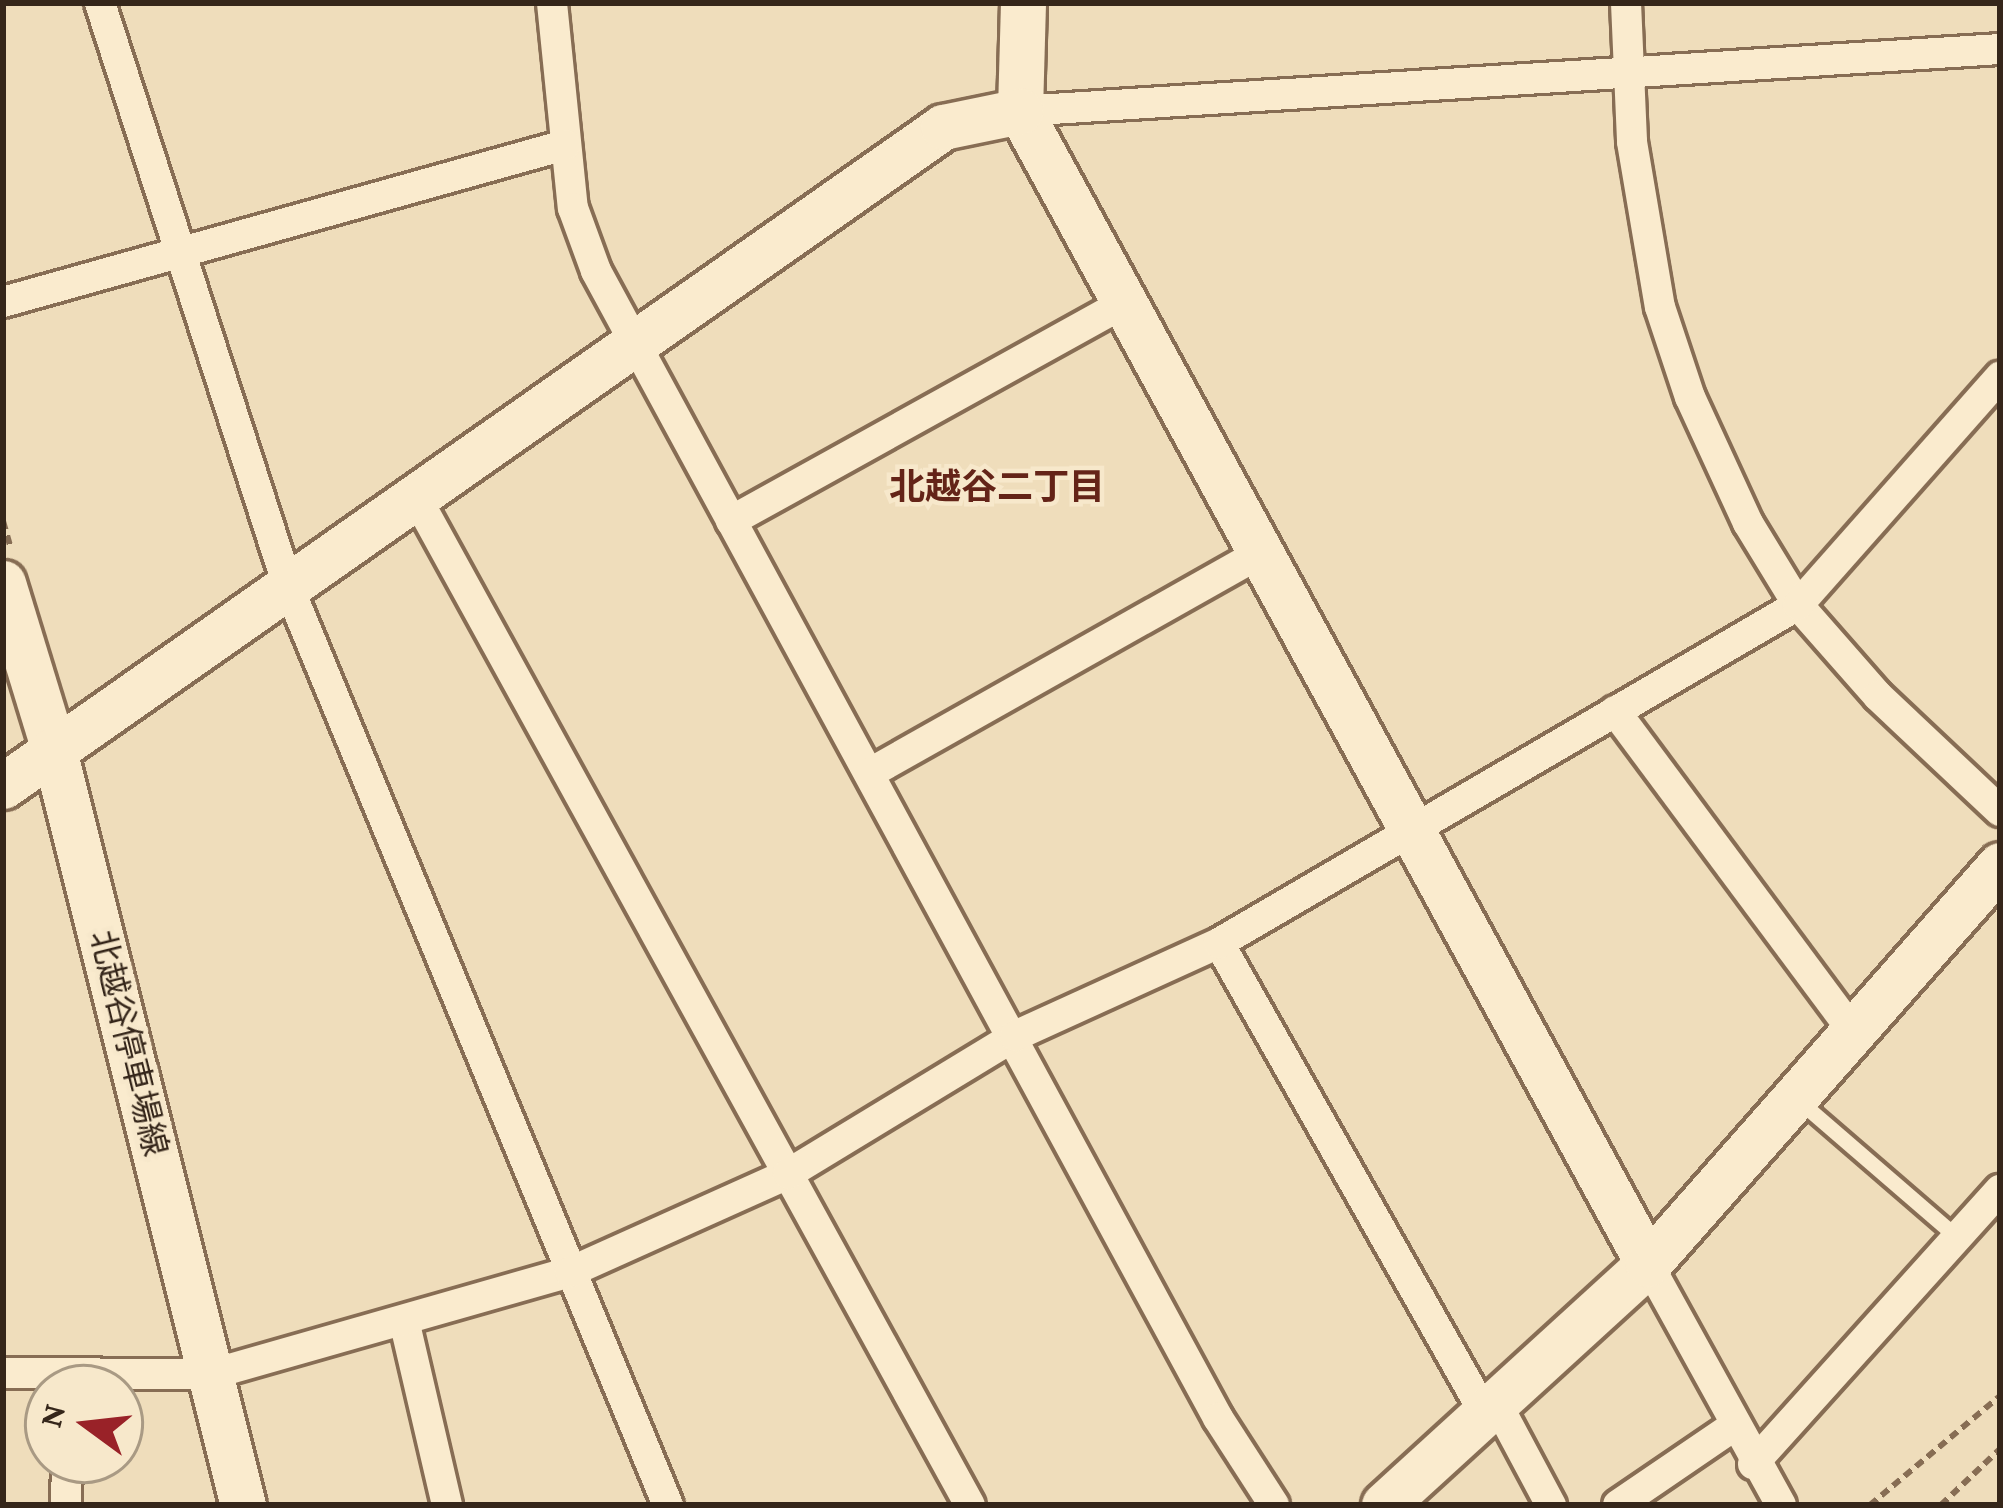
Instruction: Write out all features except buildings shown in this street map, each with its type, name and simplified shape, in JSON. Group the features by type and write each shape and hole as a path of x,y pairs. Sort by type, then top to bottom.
{"street":[{"path":"100,3 288,586 668,1505"},
{"path":"552,3 573,208 633,342 1016,1036 1218,1418 1274,1505"},
{"path":"1023,3 1020,111 1414,829 1753,1464 1781,1505"},
{"path":"1626,3 1632,142 1660,307 1719,460 1798,605 1878,696 2000,811"},
{"path":"3,786 944,127 1020,111 2000,49"},
{"path":"3,302 565,145"},
{"path":"731,521 1125,303"},
{"path":"144,1377 212,1374 570,1272 788,1174 1016,1036 1219,943 1798,605 2000,377"},
{"path":"416,497 970,1505"},
{"path":"870,773 1261,553"},
{"name":"北越谷停車場線","path":"3,583 53,750 244,1505"},
{"path":"1615,711 1852,1031"},
{"path":"1384,1505 1648,1264 2000,865"},
{"path":"1219,943 1551,1505"},
{"path":"1753,1464 2000,1190"},
{"path":"404,1320 447,1505"},
{"path":"1618,1505 1734,1426"}],"lane":[{"path":"1794,1097 1958,1238"}],"path":[{"path":"1870,1505 2000,1396"},
{"path":"1941,1505 2000,1450"}],"district":[{"name":"北越谷二丁目","path":"997,488"}]}
